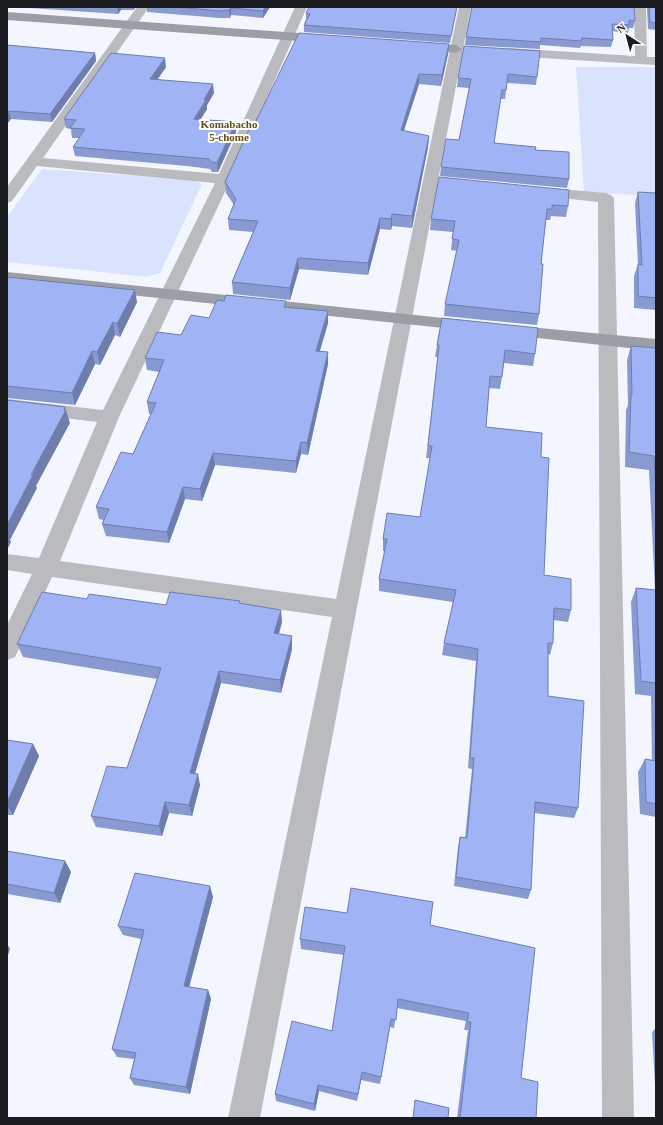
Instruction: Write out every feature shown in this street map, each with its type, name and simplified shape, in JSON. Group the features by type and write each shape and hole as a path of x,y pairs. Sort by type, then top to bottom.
{"street":[{"path":"7,198 143,7"},
{"path":"7,650 46,567 109,417 224,179 301,7"},
{"path":"244,1118 404,319 429,182 464,49 465,7"},
{"path":"640,7 641,60"},
{"path":"7,16 341,40"},
{"path":"410,45 464,49"},
{"path":"495,51 656,61"},
{"path":"34,161 224,179"},
{"path":"429,182 452,184"},
{"path":"521,190 606,198 618,1118"},
{"path":"7,277 656,345"},
{"path":"7,405 109,417"},
{"path":"7,562 346,610"}],"shaded area":[{"path":"576,67 656,67 656,196 584,192"},
{"path":"42,169 194,180 202,184 160,273 147,277 7,262 7,217"}],"building":[{"path":"175,7 265,7 263,11 231,8 229,10 220,11"},
{"path":"309,7 457,7 451,36 304,25 310,14 306,13"},
{"path":"472,7 634,7 635,21 629,20 629,25 612,24 613,40 582,38 581,41 541,38 541,42 466,37"},
{"path":"649,7 656,7 656,23 650,22"},
{"path":"299,33 449,44 442,75 419,74 401,130 429,136 412,216 392,214 391,219 380,218 368,263 298,258 290,288 232,282 258,221 228,219 236,199 225,182 252,123 255,123"},
{"path":"7,45 95,53 50,114 9,111 7,114"},
{"path":"464,46 540,51 537,77 508,74 506,90 502,90 494,143 536,147 535,150 569,152 569,179 441,167 446,139 459,140 471,79 458,78"},
{"path":"111,53 165,58 150,79 213,84 204,100 206,100 194,119 236,122 217,163 211,162 209,159 73,147 85,129 70,128 76,120 64,119"},
{"path":"439,177 569,190 568,206 552,205 552,209 547,209 541,264 543,264 539,314 445,304 459,240 452,239 455,221 431,219"},
{"path":"638,192 656,193 656,298 638,296 638,264 642,265"},
{"path":"7,277 135,290 117,324 113,322 97,352 92,351 72,393 7,386"},
{"path":"226,295 286,301 284,307 328,311 316,351 328,352 307,443 301,442 296,461 213,453 200,489 183,487 167,532 102,524 109,509 96,507 121,452 133,454 156,403 147,402 164,360 145,358 157,332 181,335 191,315 209,318 217,300 224,301"},
{"path":"442,318 538,328 535,354 505,350 502,377 490,376 486,427 542,433 541,457 549,458 544,575 571,579 571,610 554,608 553,643 548,643 548,696 584,701 578,808 535,802 531,890 456,877 460,837 467,838 474,758 470,758 478,649 444,643 456,590 379,579 387,539 383,539 387,513 420,517 432,446 428,446 439,345 437,345"},
{"path":"631,346 656,348 656,488 654,456 629,452 632,395"},
{"path":"7,400 65,407 64,410 66,410 31,475 33,475 7,525"},
{"path":"636,588 656,590 656,683 641,681"},
{"path":"42,592 87,599 89,594 166,605 170,592 240,601 239,603 281,610 274,633 292,636 280,680 219,671 190,773 198,774 189,805 165,802 159,826 91,816 107,766 127,768 161,668 17,644"},
{"path":"7,740 33,744 7,803"},
{"path":"645,759 656,761 656,804 646,802"},
{"path":"7,851 65,861 54,893 7,884"},
{"path":"135,873 210,886 184,986 208,990 186,1087 130,1078 136,1053 112,1049 144,930 118,926"},
{"path":"351,888 433,902 430,925 535,948 521,1078 538,1082 536,1118 460,1118 471,1022 467,1022 469,1013 398,999 396,1020 391,1019 381,1077 362,1072 358,1094 318,1085 314,1104 275,1094 292,1021 332,1031 345,946 300,939 305,907 347,913"},
{"path":"415,1100 449,1108 448,1118 413,1118"}],"district":[{"name":"Komabacho 5-chome","path":"229,130"}]}
